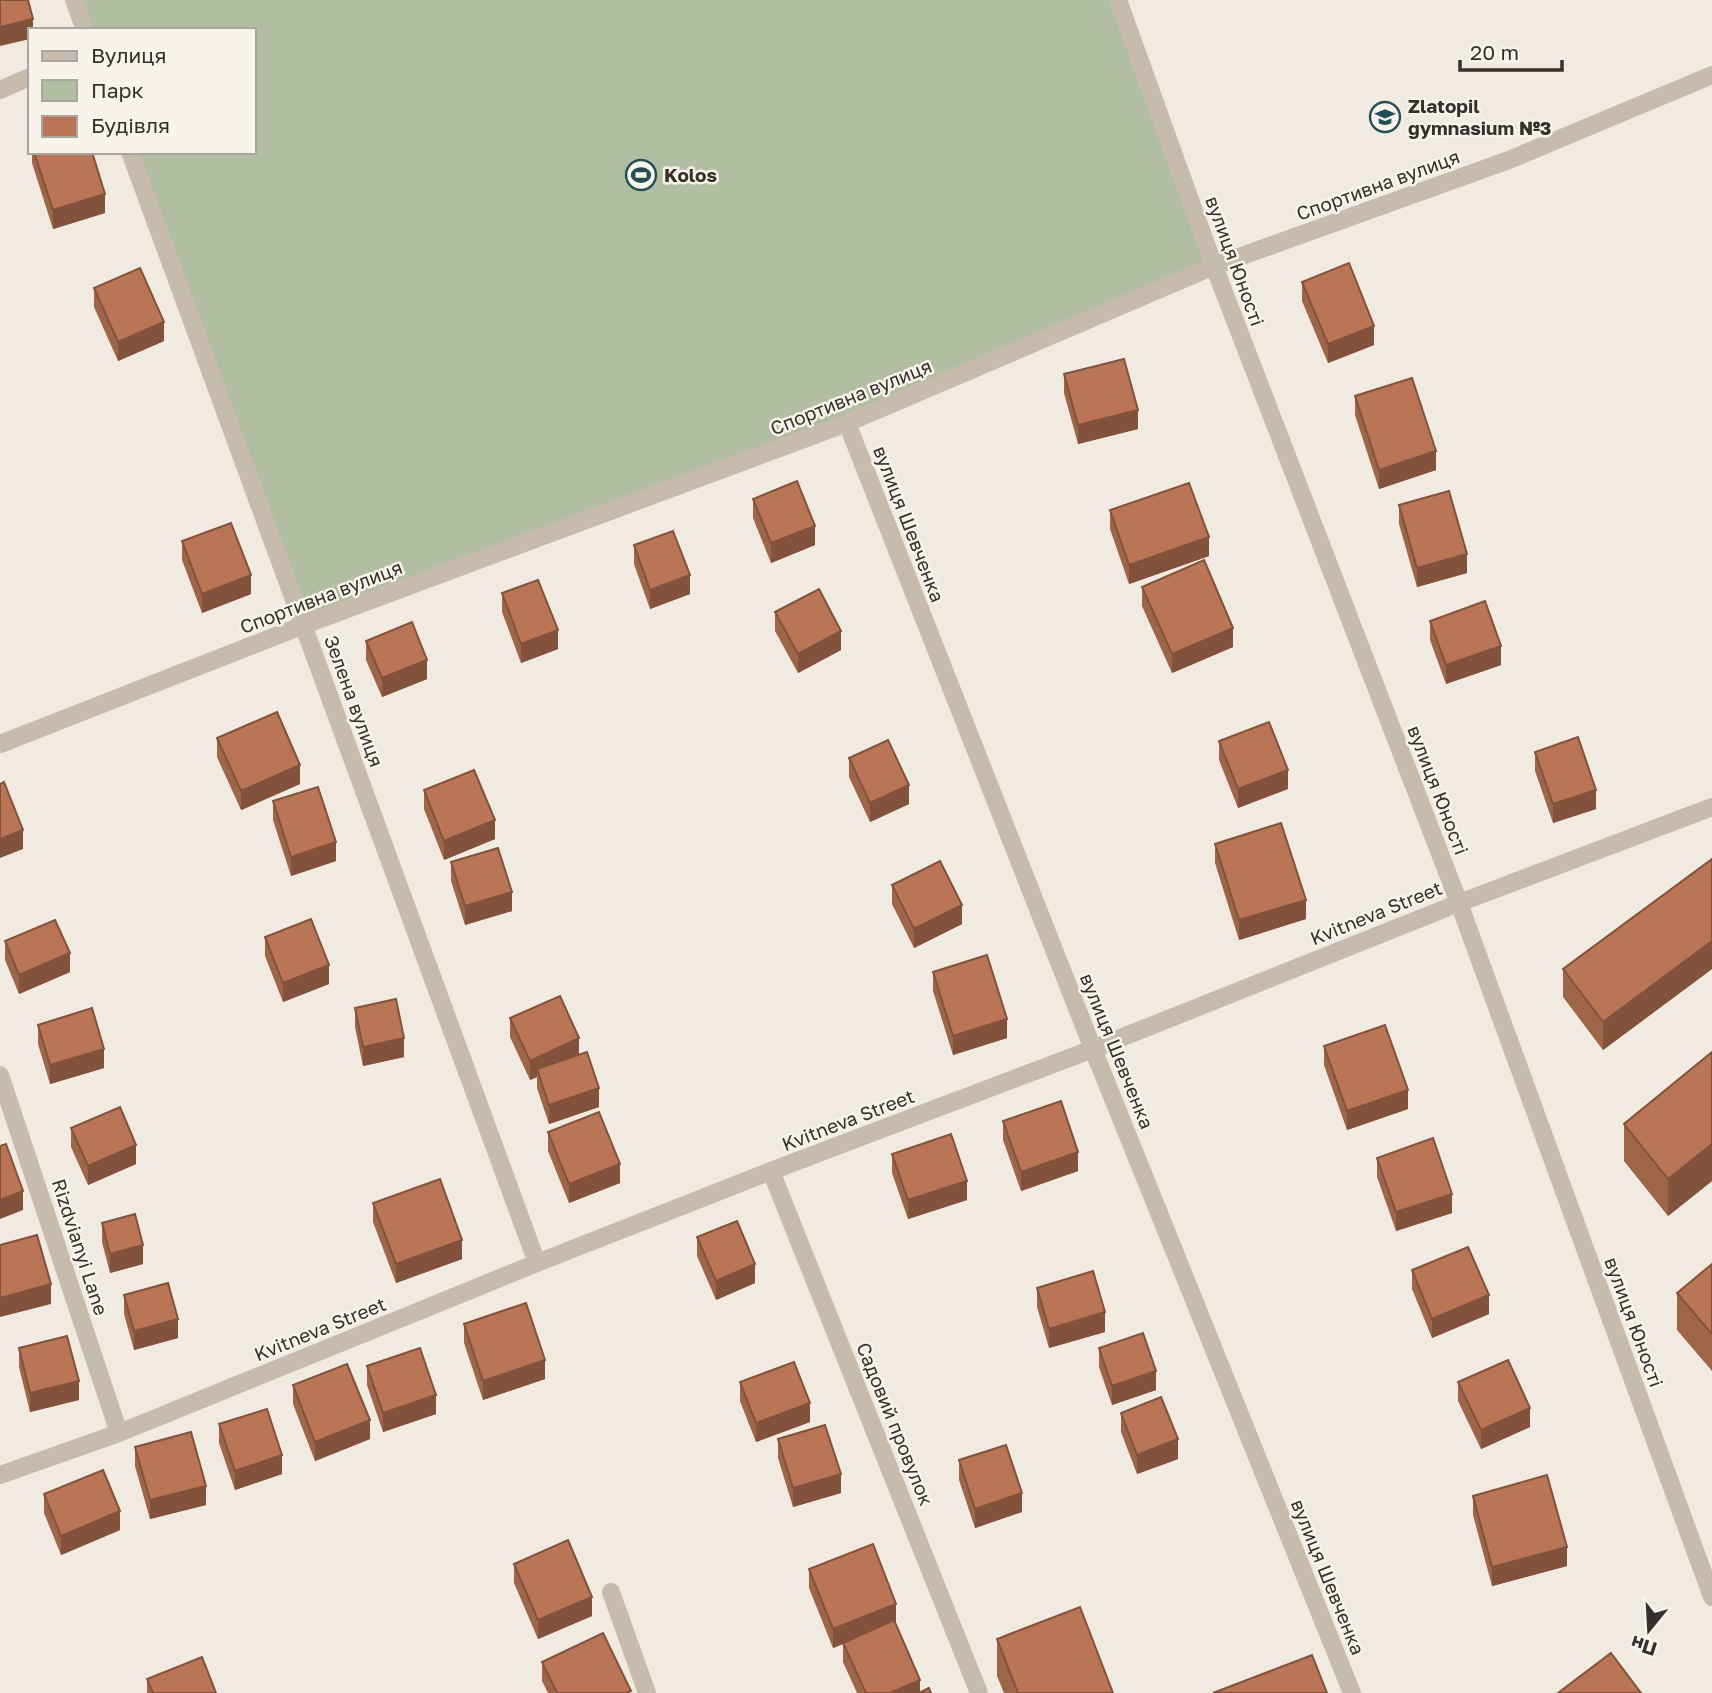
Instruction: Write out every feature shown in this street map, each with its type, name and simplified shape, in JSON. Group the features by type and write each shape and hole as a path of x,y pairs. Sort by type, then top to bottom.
{"street":[{"path":"74,0 84,28"},
{"name":"вулиця Юності","path":"1118,0 1213,267 1459,903 1712,1597"},
{"name":"Спортивна вулиця","path":"0,744 304,625 847,423 1213,267 1509,160 1712,75"},
{"path":"0,90 28,78"},
{"name":"Зелена вулиця","path":"131,154 537,1264"},
{"name":"вулиця Шевченка","path":"847,423 1093,1049 1352,1693"},
{"name":"Kvitneva Street","path":"0,1475 120,1433 771,1171 1093,1049 1459,903 1712,807"},
{"name":"Rizdvianyi Lane","path":"0,1075 120,1433"},
{"name":"Садовий провулок","path":"771,1171 979,1693"},
{"path":"611,1592 647,1693"}],"green space":[{"path":"74,0 1118,0 1214,266 847,423 304,625 131,154 256,154 256,28 84,28"}],"building":[{"path":"0,0 28,0 33,19 0,27"},
{"path":"35,154 93,154 105,194 53,210"},
{"path":"1349,263 1374,326 1328,344 1302,282"},
{"path":"140,268 164,322 118,342 94,288"},
{"path":"1124,359 1138,410 1078,425 1064,374"},
{"path":"1412,378 1436,451 1379,470 1355,396"},
{"path":"797,481 815,526 771,543 753,499"},
{"path":"1189,483 1209,537 1129,565 1110,510"},
{"path":"1449,491 1467,554 1417,568 1399,505"},
{"path":"231,523 251,575 202,594 182,541"},
{"path":"673,531 690,575 650,590 634,545"},
{"path":"1204,560 1233,628 1172,654 1142,587"},
{"path":"538,580 558,630 521,644 502,593"},
{"path":"819,589 841,631 798,654 775,612"},
{"path":"1485,601 1501,646 1446,665 1430,621"},
{"path":"412,622 427,660 382,678 366,641"},
{"path":"277,712 300,765 241,791 217,738"},
{"path":"1269,722 1288,770 1238,789 1219,741"},
{"path":"1578,737 1596,790 1553,804 1535,752"},
{"path":"888,740 909,785 870,803 849,758"},
{"path":"474,770 495,820 444,841 424,790"},
{"path":"4,782 23,830 0,839 0,784"},
{"path":"318,787 336,842 291,857 273,801"},
{"path":"1281,823 1306,900 1239,920 1215,844"},
{"path":"498,848 512,892 465,906 451,862"},
{"path":"1712,859 1712,941 1603,1022 1563,969"},
{"path":"940,861 962,905 914,929 892,885"},
{"path":"311,919 329,965 283,983 265,937"},
{"path":"55,920 70,953 19,975 5,941"},
{"path":"987,955 1007,1019 953,1036 933,972"},
{"path":"560,996 579,1038 530,1061 510,1018"},
{"path":"396,999 404,1038 363,1047 355,1008"},
{"path":"92,1008 104,1049 50,1065 38,1025"},
{"path":"1385,1025 1408,1090 1347,1111 1324,1046"},
{"path":"587,1052 599,1088 549,1105 537,1069"},
{"path":"1712,1052 1712,1144 1668,1179 1624,1124"},
{"path":"1061,1101 1078,1152 1021,1172 1003,1121"},
{"path":"120,1107 136,1145 88,1166 71,1128"},
{"path":"599,1112 620,1164 569,1184 548,1132"},
{"path":"951,1134 967,1181 908,1200 892,1154"},
{"path":"1433,1138 1452,1194 1396,1212 1377,1158"},
{"path":"6,1144 23,1191 0,1200 0,1146"},
{"path":"440,1179 462,1240 396,1264 373,1203"},
{"path":"135,1214 143,1245 110,1254 102,1223"},
{"path":"737,1221 755,1264 716,1281 697,1237"},
{"path":"37,1235 51,1284 0,1298 0,1245"},
{"path":"1468,1247 1489,1295 1432,1319 1412,1270"},
{"path":"1712,1264 1712,1334 1677,1293"},
{"path":"1093,1271 1105,1312 1049,1329 1037,1288"},
{"path":"168,1283 178,1319 134,1331 124,1295"},
{"path":"526,1303 545,1360 483,1381 464,1324"},
{"path":"1143,1333 1156,1371 1112,1386 1099,1348"},
{"path":"67,1336 79,1381 30,1393 19,1348"},
{"path":"420,1348 436,1395 383,1413 367,1366"},
{"path":"1508,1360 1530,1408 1481,1430 1458,1382"},
{"path":"794,1362 810,1403 756,1423 740,1382"},
{"path":"347,1364 370,1420 315,1442 293,1385"},
{"path":"1161,1397 1178,1439 1137,1455 1121,1413"},
{"path":"267,1409 282,1455 235,1471 219,1424"},
{"path":"825,1425 841,1474 793,1488 778,1439"},
{"path":"191,1432 206,1486 150,1500 135,1447"},
{"path":"1006,1445 1022,1493 975,1509 959,1460"},
{"path":"103,1470 120,1511 61,1536 44,1494"},
{"path":"1547,1475 1567,1547 1492,1567 1473,1496"},
{"path":"568,1540 592,1597 538,1620 514,1564"},
{"path":"873,1544 896,1604 833,1629 809,1569"},
{"path":"1080,1607 1113,1693 1018,1693 997,1639"},
{"path":"894,1620 920,1680 890,1693 866,1693 843,1643"},
{"path":"603,1633 631,1691 557,1693 542,1662"},
{"path":"1611,1653 1641,1693 1558,1693"},
{"path":"1312,1655 1327,1693 1213,1693"},
{"path":"202,1657 216,1693 153,1693 147,1679"}],"place":[{"name":"Zlatopil gymnasium №3","path":"1385,117"},
{"name":"Kolos","path":"641,175"}]}
